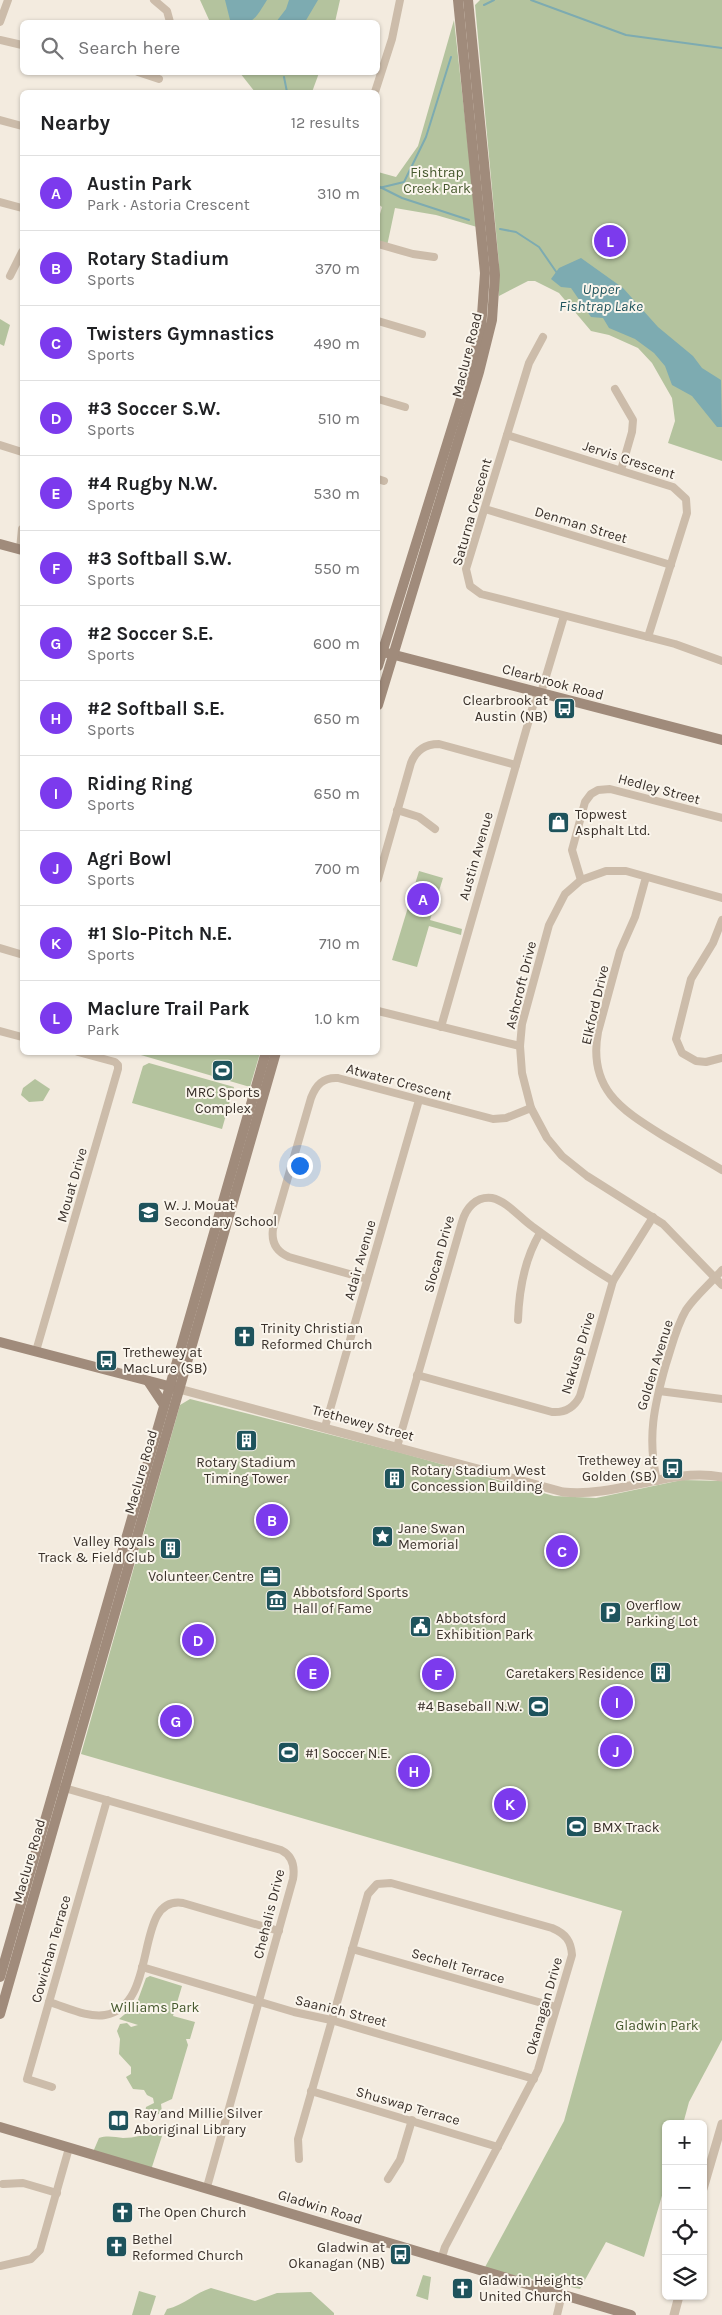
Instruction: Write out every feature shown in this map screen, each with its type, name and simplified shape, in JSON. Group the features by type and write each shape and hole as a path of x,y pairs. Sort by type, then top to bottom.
{"main road":[{"name":"Maclure Road","path":"380,651 470,370 484,308 486,273 458,0"},
{"name":"Maclure Road","path":"380,698 484,355 492,320 495,274 468,0"},
{"path":"0,544 20,548"},
{"name":"Clearbrook Road","path":"380,651 722,740"},
{"name":"Maclure Road","path":"0,1977 59,1787 174,1388 265,1055"},
{"name":"Maclure Road","path":"0,2014 59,1787 164,1405 174,1388 275,1055"},
{"name":"Trethewey Street","path":"0,1342 174,1388"},
{"path":"148,1381 164,1405"},
{"name":"Gladwin Road","path":"0,2127 442,2257 631,2315"}],"street":[{"path":"0,22 8,0"},
{"path":"154,0 167,11 169,20"},
{"path":"376,90 392,39 400,0"},
{"path":"0,40 20,45"},
{"path":"148,75 159,79"},
{"path":"0,120 20,125"},
{"path":"0,202 20,207"},
{"path":"380,245 413,254 434,257"},
{"path":"10,276 20,256"},
{"path":"380,322 422,334"},
{"name":"Saturna Crescent","path":"543,337 529,363 466,569 470,586 481,594 675,644 722,661"},
{"path":"615,389 634,420 621,470"},
{"path":"380,400 404,407"},
{"name":"Jervis Crescent","path":"507,435 673,486 686,499 688,513 648,637"},
{"path":"0,445 20,451"},
{"name":"Denman Street","path":"485,508 671,566"},
{"name":"Austin Avenue","path":"441,1027 516,765 564,616"},
{"path":"380,872 414,755 429,744 439,744 516,765"},
{"name":"Hedley Street","path":"581,880 574,863 572,850 586,802 591,794 598,790 610,789 722,818"},
{"path":"397,810 419,817 435,829"},
{"name":"Ashcroft Drive","path":"722,898 626,872 606,871 581,880 565,894 550,924 522,1024 520,1046 522,1074 531,1108 547,1138 562,1156 587,1176 653,1217 671,1231 722,1284"},
{"name":"Elkford Drive","path":"646,877 636,917 620,951 598,1032 596,1044 598,1070 606,1089 622,1109 722,1170"},
{"path":"722,920 713,943 692,978 676,1039 682,1053 696,1061 722,1058"},
{"path":"0,948 20,954"},
{"path":"380,1012 520,1046"},
{"path":"0,1031 20,1036"},
{"name":"Mouat Drive","path":"36,1351 118,1069 118,1065 115,1062 89,1055"},
{"name":"Atwater Crescent","path":"367,1280 289,1257 278,1250 273,1240 273,1230 310,1098 319,1084 332,1078 499,1120 531,1108"},
{"name":"Adair Avenue","path":"325,1427 419,1100"},
{"name":"Slocan Drive","path":"397,1447 465,1212 470,1206 479,1200 493,1198 501,1202 540,1233 614,1281"},
{"name":"Nakusp Drive","path":"417,1376 552,1412 564,1411 576,1402 580,1396 614,1281 653,1217"},
{"path":"518,1320 518,1295 533,1246 540,1233"},
{"name":"Golden Avenue","path":"657,1481 651,1436 659,1391 679,1325 695,1298 722,1270"},
{"name":"Trethewey Street","path":"174,1388 563,1492 605,1492 694,1475 722,1477"},
{"path":"659,1391 722,1399"},
{"name":"Chehalis Drive","path":"59,1787 286,1852 292,1860 295,1872 207,2188"},
{"name":"Cowichan Terrace","path":"52,2087 27,2079 107,1800"},
{"name":"Okanagan Drive","path":"352,1949 368,1894 377,1884 392,1883 552,1928 564,1934 569,1940 572,1955 541,2062 534,2079 445,2247 442,2257"},
{"path":"49,2002 92,2014 114,2013 129,2002 142,1967 156,1915 160,1909 174,1902 279,1931"},
{"path":"299,2159 298,2139 352,1949"},
{"name":"Sechelt Terrace","path":"352,1949 556,2007"},
{"name":"Saanich Street","path":"142,1967 294,2012 331,2020 534,2079"},
{"name":"Shuswap Terrace","path":"311,2091 498,2146"},
{"path":"388,2179 400,2160 412,2120"},
{"path":"707,2176 722,2124"},
{"path":"0,2266 31,2259 40,2250 69,2148"},
{"path":"3,2184 23,2183 57,2193"},
{"path":"557,2315 562,2294"},
{"path":"674,2315 677,2300"}],"green space":[{"path":"200,0 340,0 335,20 209,20"},
{"path":"480,0 722,0 722,461 668,443 675,421 672,398 652,363 638,348 609,335 591,331 559,293 535,281 528,281 499,296 499,264 475,5"},
{"name":"Fishtrap Creek Park","path":"454,20 477,227 436,215 395,208 387,246 380,244 380,214 382,207 380,206 380,173 396,177 418,146"},
{"path":"242,75 318,75 313,90 253,90"},
{"path":"0,319 10,325 4,346 0,344"},
{"path":"419,871 443,878 430,920 462,929 461,935 429,926 417,967 392,960"},
{"name":"MRC Sports Complex","path":"141,1055 259,1055 250,1087"},
{"path":"149,1063 234,1087 222,1129 132,1103 143,1066"},
{"path":"35,1079 50,1089 43,1101 29,1102 21,1095 23,1088"},
{"name":"Abbotsford Exhibition Park","path":"190,1399 402,1453 554,1496 596,1498 682,1480 722,1481 722,2040 689,2102 684,2120 662,2120 662,2196 644,2257 606,2242 580,2289 484,2269 564,2121 622,1911 81,1754 180,1405"},
{"name":"Williams Park","path":"150,1976 182,1986 173,2016 195,2022 190,2039 186,2039 188,2045 172,2099 161,2104 162,2112 151,2116 145,2114 146,2107 154,2103 153,2098 147,2095 144,2090 133,2089 126,2077 131,2074 131,2067 119,2054 120,2039 117,2031 120,2024 127,2023 131,2027 138,2025 119,2019 136,2005 146,1978"},
{"path":"154,2131 159,2132 162,2136 151,2170 93,2152 99,2138 108,2136 132,2137"},
{"path":"423,2275 431,2277 428,2300 416,2296"},
{"path":"211,2288 255,2301 277,2293 311,2292 334,2315 164,2315 167,2309 179,2305"},
{"path":"139,2291 156,2296 150,2315 132,2315"}],"water":[{"path":"225,0 267,0 257,16 252,20 230,20"},
{"path":"289,0 318,0 306,20 278,20 286,9"},
{"name":"Upper Fishtrap Lake","path":"581,258 623,288 658,327 693,356 702,368 721,380 722,427 717,427 692,396 672,385 665,366 654,353 635,339 609,328 603,318 591,317 571,288 561,287 551,279 559,268"}],"waterway":[{"path":"484,5 494,0"},
{"path":"531,0 626,35 722,48"},
{"path":"380,188 404,182 426,137 451,57"},
{"path":"284,77 287,90"},
{"path":"380,187 402,198 469,220"},
{"path":"500,229 516,232 539,247 557,273"}],"place":[{"name":"Maclure Trail Park","path":"610,241"},
{"name":"Clearbrook at Austin (NB)","path":"564,708"},
{"name":"Topwest Asphalt Ltd.","path":"559,822"},
{"name":"Austin Park","path":"423,899"},
{"name":"MRC Sports Complex","path":"223,1070"},
{"name":"W. J. Mouat Secondary School","path":"148,1213"},
{"name":"Trinity Christian Reformed Church","path":"245,1336"},
{"name":"Trethewey at MacLure (SB)","path":"107,1360"},
{"name":"Rotary Stadium Timing Tower","path":"246,1440"},
{"name":"Trethewey at Golden (SB)","path":"673,1468"},
{"name":"Rotary Stadium West Concession Building","path":"395,1478"},
{"name":"Rotary Stadium","path":"272,1520"},
{"name":"Jane Swan Memorial","path":"382,1536"},
{"name":"Valley Royals Track & Field Club","path":"171,1549"},
{"name":"Twisters Gymnastics","path":"562,1551"},
{"name":"Volunteer Centre","path":"270,1576"},
{"name":"Abbotsford Sports Hall of Fame","path":"277,1600"},
{"name":"Overflow Parking Lot","path":"610,1613"},
{"name":"Abbotsford Exhibition Park","path":"420,1626"},
{"name":"#3 Soccer S.W.","path":"198,1640"},
{"name":"#4 Rugby N.W.","path":"313,1673"},
{"name":"Caretakers Residence","path":"660,1673"},
{"name":"#3 Softball S.W.","path":"438,1674"},
{"name":"Riding Ring","path":"617,1702"},
{"name":"#4 Baseball N.W.","path":"538,1706"},
{"name":"#2 Soccer S.E.","path":"176,1721"},
{"name":"Agri Bowl","path":"616,1751"},
{"name":"#1 Soccer N.E.","path":"289,1753"},
{"name":"#2 Softball S.E.","path":"414,1771"},
{"name":"#1 Slo-Pitch N.E.","path":"510,1804"},
{"name":"BMX Track","path":"577,1827"},
{"name":"Ray and Millie Silver Aboriginal Library","path":"118,2121"},
{"name":"The Open Church","path":"122,2212"},
{"name":"Bethel Reformed Church","path":"116,2247"},
{"name":"Gladwin at Okanagan (NB)","path":"401,2255"},
{"name":"Gladwin Heights United Church","path":"463,2288"}],"park label":[{"name":"Gladwin Park","path":"657,2025"}]}
